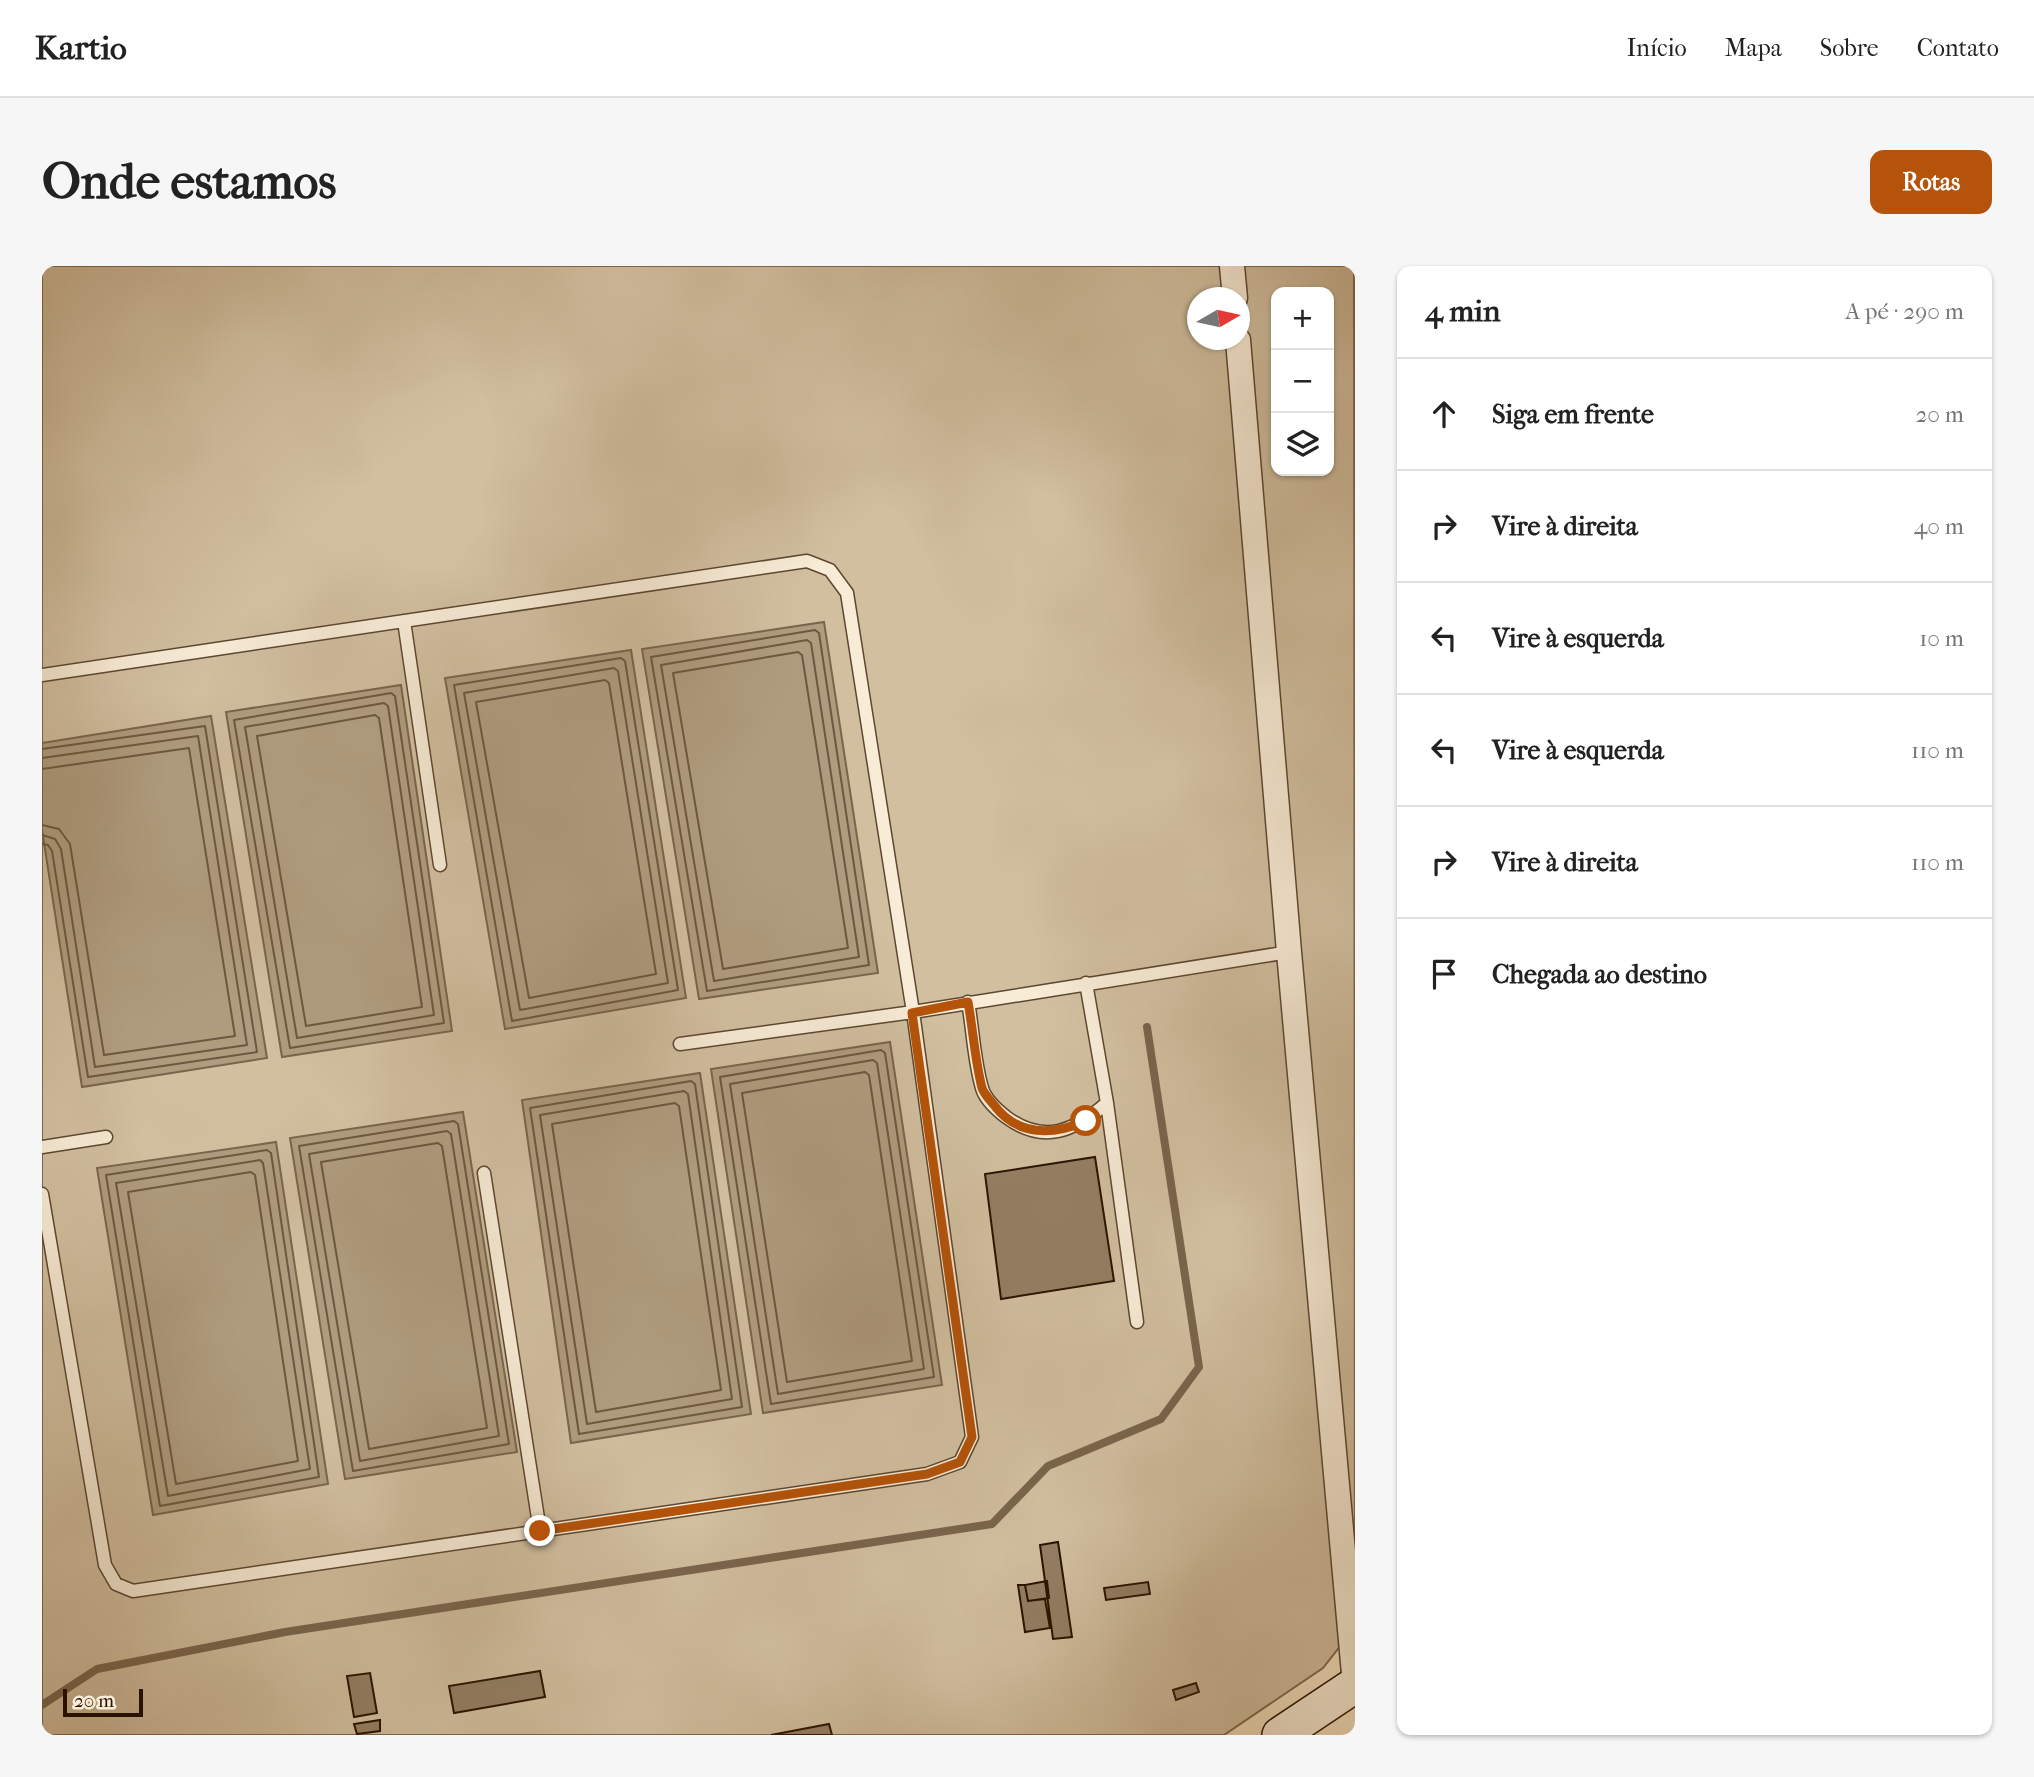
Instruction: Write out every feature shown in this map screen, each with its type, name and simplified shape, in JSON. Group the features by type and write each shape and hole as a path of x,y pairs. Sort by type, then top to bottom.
{"main road":[{"path":"1280,1735 1355,1685"}],"street":[{"path":"1233,266 1234,287"},
{"path":"1239,350 1289,952 1355,1685"}],"lane":[{"path":"42,675 807,561 830,570 847,593 912,1013 972,1437 960,1462 927,1474 133,1591 117,1584 105,1565 42,1194"},
{"path":"404,621 440,865"},
{"path":"680,1044 912,1013 1289,952"},
{"path":"1086,984 1107,1103 1136,1322"},
{"path":"968,1002 982,1091 999,1112 1019,1126 1042,1133 1067,1129 1086,1121 1107,1103"},
{"path":"42,1147 106,1138"},
{"path":"484,1173 540,1531"}],"shaded area":[{"path":"42,266 1354,266 1355,1627 1323,1668 1224,1735 42,1735"}],"water":[{"path":"824,622 878,973 699,999 642,649"},
{"path":"631,650 686,998 505,1029 445,678"},
{"path":"401,685 452,1031 282,1057 226,712"},
{"path":"211,716 267,1058 82,1087 42,830 42,743"},
{"path":"890,1042 942,1385 763,1413 711,1069"},
{"path":"700,1073 751,1414 571,1443 522,1100"},
{"path":"463,1112 517,1452 345,1479 290,1138"},
{"path":"276,1142 328,1484 153,1515 97,1168"}],"building":[{"path":"1095,1157 1114,1281 1001,1299 985,1174"},
{"path":"1058,1542 1072,1637 1053,1639 1040,1545"},
{"path":"1047,1581 1049,1598 1028,1601 1025,1585"},
{"path":"1148,1582 1150,1594 1106,1600 1104,1588"},
{"path":"1018,1585 1025,1585 1028,1601 1045,1599 1050,1628 1025,1632"},
{"path":"540,1671 545,1697 454,1713 449,1686"},
{"path":"370,1673 377,1713 354,1717 347,1676"},
{"path":"1196,1683 1199,1692 1176,1700 1173,1690"},
{"path":"380,1720 380,1731 357,1734 354,1724"},
{"path":"829,1724 832,1735 771,1735"}],"waterway":[{"path":"42,1705 97,1669 285,1632 992,1524 1048,1466 1161,1419 1199,1367 1147,1027"}],"route":[{"path":"540,1531 927,1474 960,1462 972,1437 912,1013 968,1002 982,1091 999,1112 1019,1126 1042,1133 1067,1129 1086,1121"}]}
